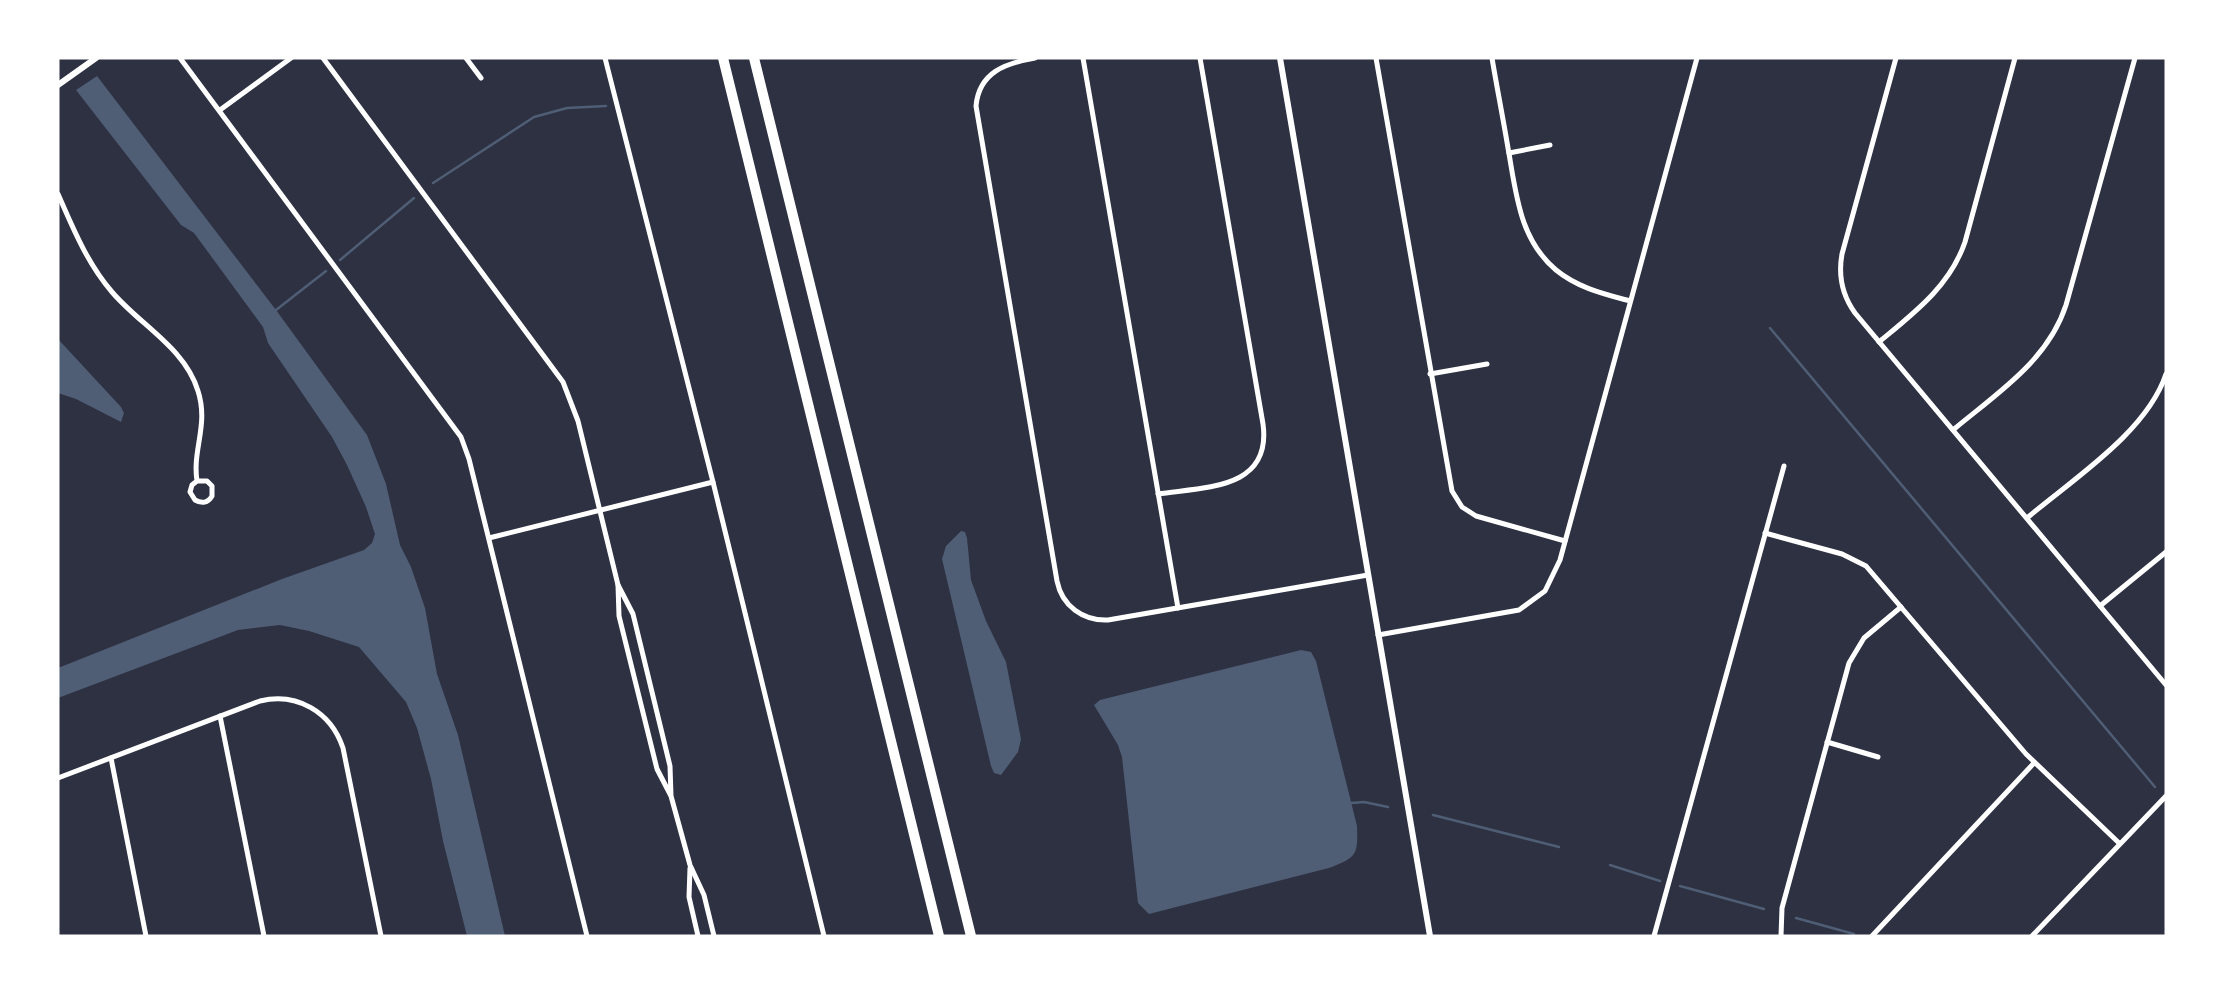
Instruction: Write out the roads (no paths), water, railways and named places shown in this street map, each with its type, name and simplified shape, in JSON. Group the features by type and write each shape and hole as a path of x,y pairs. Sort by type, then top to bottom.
{"highway":[{"path":"723,58 939,936"},
{"path":"754,58 971,936"}],"street":[{"path":"58,85 96,58"},
{"path":"180,58 453,425 470,459 587,936"},
{"path":"220,110 291,58"},
{"path":"323,58 563,382 577,414 618,585 619,616 657,769 671,796 690,865 704,895 713,936"},
{"path":"466,58 481,78"},
{"path":"606,58 824,936"},
{"path":"1035,58 1010,62 991,73 980,88 976,106 1062,598 1072,609 1095,620 1115,619 1368,575"},
{"path":"1083,58 1178,608"},
{"path":"1158,495 1225,484 1241,478 1259,459 1264,442 1200,58"},
{"path":"1280,58 1430,936"},
{"path":"1376,58 1448,479 1458,503 1470,513 1565,541"},
{"path":"1492,58 1521,216 1531,240 1556,270 1573,281 1630,301"},
{"path":"1378,635 1524,608 1542,594 1552,581 1697,58"},
{"path":"1896,58 1841,266 1842,285 1848,302 2166,685"},
{"path":"1880,342 1928,301 1956,264 1965,242 2015,58"},
{"path":"1953,430 2032,363 2057,328 2066,305 2134,58"},
{"path":"1509,152 1550,145"},
{"path":"58,194 81,246 103,281 124,305 173,351 192,376 201,400 203,421 196,467 197,481 191,488 192,498 201,503 208,501 213,493 212,486 204,480 197,481"},
{"path":"1430,374 1487,364"},
{"path":"2027,517 2131,431 2152,403 2166,374"},
{"path":"1654,936 1784,466"},
{"path":"489,538 713,482"},
{"path":"1765,533 1852,558 1870,570 2034,763 2119,843"},
{"path":"2100,606 2166,552"},
{"path":"618,585 633,614 670,766 671,796"},
{"path":"1781,936 1782,908 1854,652 1864,638 1901,607"},
{"path":"58,778 260,701 282,698 309,706 334,728 345,756 381,936"},
{"path":"220,716 264,936"},
{"path":"1827,742 1878,757"},
{"path":"111,758 146,936"},
{"path":"1872,936 2034,763"},
{"path":"2032,936 2166,796"},
{"path":"690,865 689,897 698,936"}],"water":[{"path":"97,76 276,310 367,435 386,484 400,545 411,567 425,608 437,674 458,735 505,936 467,936 417,728 406,702 359,647 280,625 238,630 58,698 58,668 282,579 364,550 372,543 375,534 366,507 332,437 268,343 263,327 194,233 181,225 76,90"},
{"path":"58,339 121,407 124,413 121,422 58,393"},
{"path":"961,531 965,532 967,538 971,580 986,621 1006,662 1021,739 1018,752 1001,775 994,773 991,766 942,559 946,546"},
{"path":"1301,650 1311,652 1316,661 1357,826 1354,854 1329,868 1149,914 1138,903 1122,757 1118,745 1094,705 1100,700"}],"waterway":[{"path":"433,183 534,117 567,108 606,106"},
{"path":"340,260 414,198"},
{"path":"276,310 326,271"},
{"path":"1770,328 2155,787"},
{"path":"1351,803 1364,802 1388,807"},
{"path":"1433,815 1559,847"},
{"path":"1610,865 1660,881"},
{"path":"1680,886 1764,909"},
{"path":"1796,918 1854,934"}]}
